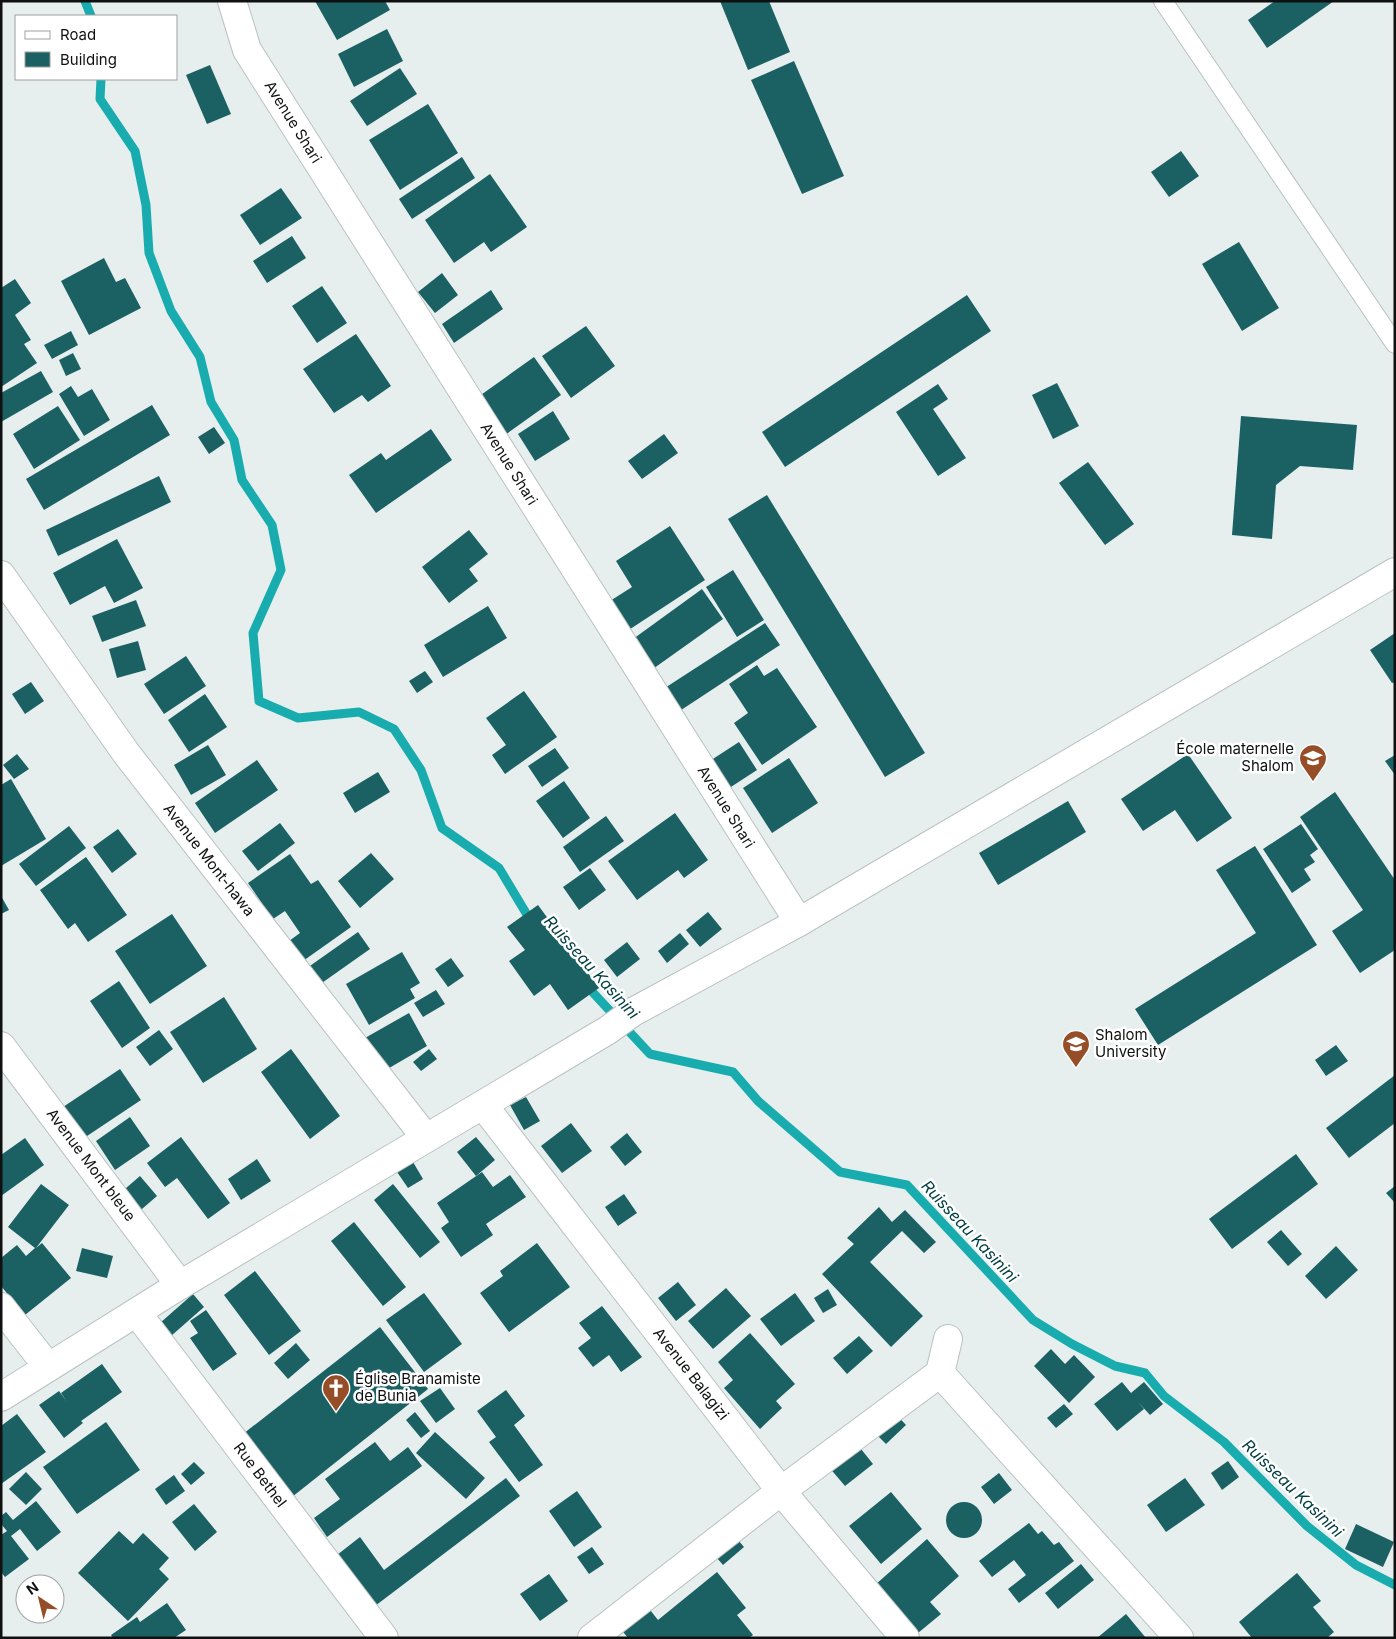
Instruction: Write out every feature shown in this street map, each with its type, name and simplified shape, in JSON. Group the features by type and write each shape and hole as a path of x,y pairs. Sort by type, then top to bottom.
{"street":[{"name":"Avenue Shari","path":"232,1 247,50 799,922"},
{"path":"1,1397 180,1285 608,1030 633,1012 799,922 1395,572"},
{"name":"Avenue Mont-hawa","path":"1,575 126,753 426,1138"},
{"name":"Avenue Mont bleue","path":"1,1046 180,1285"},
{"name":"Avenue Balagizi","path":"483,1104 781,1490 905,1638"},
{"path":"1,1308 48,1367"},
{"name":"Rue Bethel","path":"137,1313 384,1638"},
{"path":"592,1638 781,1490 940,1373 948,1339"},
{"path":"940,1373 1179,1638"}],"lane":[{"path":"1163,1 1395,344"}],"building":[{"path":"315,1 385,1 390,10 337,40"},
{"path":"720,1 769,1 790,52 748,70"},
{"path":"1275,1 1334,1 1267,48 1248,20"},
{"path":"387,29 403,61 354,87 338,54"},
{"path":"794,61 844,176 802,194 751,80"},
{"path":"210,65 231,114 207,124 186,75"},
{"path":"400,68 417,94 367,126 350,101"},
{"path":"428,104 458,153 400,190 369,140"},
{"path":"1181,151 1199,176 1169,197 1151,172"},
{"path":"462,157 475,178 412,219 399,199"},
{"path":"490,174 527,227 491,252 484,242 454,263 425,220"},
{"path":"281,188 302,218 260,245 240,215"},
{"path":"292,236 306,258 267,283 253,261"},
{"path":"1239,242 1279,308 1242,331 1202,264"},
{"path":"104,258 116,282 125,278 141,308 89,335 61,281"},
{"path":"442,273 458,295 435,313 418,292"},
{"path":"15,279 31,303 15,315 31,340 24,344 37,363 1,387 1,288"},
{"path":"322,286 347,323 317,343 292,306"},
{"path":"491,290 503,309 454,343 442,324"},
{"path":"967,295 991,331 785,467 762,432"},
{"path":"586,326 615,366 571,398 542,356"},
{"path":"71,331 78,345 52,359 44,345"},
{"path":"356,334 391,386 368,402 362,395 334,413 303,369"},
{"path":"73,353 81,369 66,376 59,360"},
{"path":"534,357 561,395 505,435 478,397"},
{"path":"41,371 53,392 1,422 1,393"},
{"path":"1057,383 1079,426 1053,439 1032,395"},
{"path":"938,384 948,399 933,409 966,458 938,476 896,412"},
{"path":"71,386 78,397 92,389 110,420 84,436 59,394"},
{"path":"152,405 170,435 44,510 26,479"},
{"path":"58,406 80,440 34,469 13,434"},
{"path":"553,411 570,439 535,461 518,434"},
{"path":"1241,416 1357,425 1353,470 1300,466 1276,485 1272,539 1232,535"},
{"path":"214,427 225,443 209,454 198,437"},
{"path":"431,429 452,460 376,513 349,475 381,453 386,460"},
{"path":"664,434 678,453 642,479 628,461"},
{"path":"1088,462 1134,524 1105,545 1059,483"},
{"path":"159,476 171,502 58,556 46,530"},
{"path":"767,495 925,753 885,777 728,519"},
{"path":"670,526 705,580 618,637 599,608 632,587 616,561"},
{"path":"469,530 488,554 469,569 478,581 449,603 422,567"},
{"path":"117,539 143,588 114,603 105,586 70,605 53,573"},
{"path":"733,570 764,620 737,637 706,587"},
{"path":"702,589 723,619 643,676 622,647"},
{"path":"136,600 146,626 102,642 92,616"},
{"path":"488,606 507,638 443,677 424,645"},
{"path":"765,623 780,645 669,718 654,695"},
{"path":"1395,633 1395,682 1392,683 1370,650"},
{"path":"138,641 146,670 117,678 109,649"},
{"path":"186,656 206,686 164,714 144,684"},
{"path":"757,665 764,676 777,668 817,727 762,765 734,723 748,713 729,684"},
{"path":"425,671 433,682 417,693 409,681"},
{"path":"31,682 44,701 25,714 12,694"},
{"path":"524,691 557,737 505,774 492,755 506,745 486,718"},
{"path":"205,694 227,727 189,752 168,720"},
{"path":"739,742 757,770 717,796 699,768"},
{"path":"208,745 226,775 191,795 174,765"},
{"path":"555,748 569,768 542,787 528,766"},
{"path":"17,754 29,769 14,779 3,765"},
{"path":"1188,754 1232,818 1197,842 1175,810 1143,831 1121,799"},
{"path":"1395,755 1395,775 1385,761"},
{"path":"789,758 818,803 772,833 743,788"},
{"path":"257,760 278,790 215,833 195,803"},
{"path":"378,772 390,792 355,813 343,793"},
{"path":"11,779 46,839 1,866 1,785"},
{"path":"564,781 590,818 563,838 536,801"},
{"path":"1335,792 1395,880 1395,950 1360,973 1332,931 1363,910 1300,817"},
{"path":"1068,801 1086,832 998,885 979,853"},
{"path":"675,813 708,860 684,878 678,870 637,900 608,861"},
{"path":"606,816 624,841 580,872 563,847"},
{"path":"280,823 295,843 258,871 242,851"},
{"path":"1301,824 1318,849 1310,855 1315,862 1304,869 1311,880 1292,893 1263,849"},
{"path":"69,826 86,848 36,886 19,864"},
{"path":"118,829 137,854 112,873 93,847"},
{"path":"1255,846 1317,945 1158,1045 1135,1009 1256,933 1216,870"},
{"path":"371,853 394,879 360,908 338,881"},
{"path":"290,854 311,884 318,880 351,927 303,961 289,941 300,933 285,911 273,919 248,883"},
{"path":"86,857 127,915 88,942 75,923 68,929 40,890"},
{"path":"590,868 606,890 579,910 563,887"},
{"path":"1,896 9,910 1,914"},
{"path":"538,905 599,988 568,1010 550,984 534,996 509,961 525,950 507,927"},
{"path":"708,912 722,929 700,947 686,930"},
{"path":"172,914 207,966 150,1004 115,951"},
{"path":"358,932 370,949 319,985 307,968"},
{"path":"680,933 689,944 667,963 658,951"},
{"path":"627,942 640,959 617,977 604,960"},
{"path":"402,952 420,983 410,989 415,998 369,1025 346,984"},
{"path":"451,958 464,976 448,987 435,969"},
{"path":"119,981 150,1028 122,1048 90,1001"},
{"path":"436,990 445,1004 423,1017 414,1003"},
{"path":"224,997 257,1049 203,1083 170,1032"},
{"path":"409,1013 427,1046 384,1071 365,1038"},
{"path":"159,1030 173,1049 150,1066 136,1047"},
{"path":"1336,1045 1348,1061 1326,1076 1315,1060"},
{"path":"291,1049 340,1116 310,1139 261,1072"},
{"path":"429,1049 437,1059 421,1071 413,1062"},
{"path":"120,1069 141,1100 81,1140 60,1109"},
{"path":"1395,1075 1395,1123 1349,1158 1326,1128"},
{"path":"526,1097 540,1121 524,1130 510,1105"},
{"path":"130,1117 150,1146 115,1170 96,1141"},
{"path":"571,1123 592,1151 562,1173 541,1146"},
{"path":"627,1133 642,1152 625,1166 610,1147"},
{"path":"181,1137 230,1203 208,1219 177,1178 165,1187 147,1163"},
{"path":"476,1137 495,1160 476,1176 457,1152"},
{"path":"25,1138 44,1165 1,1196 1,1155"},
{"path":"1296,1154 1318,1184 1232,1249 1209,1219"},
{"path":"257,1159 271,1181 241,1200 228,1179"},
{"path":"413,1162 423,1179 408,1188 397,1172"},
{"path":"482,1172 493,1187 510,1175 526,1197 486,1224 493,1235 461,1257 441,1228 449,1222 437,1203"},
{"path":"140,1176 157,1196 135,1215 118,1195"},
{"path":"41,1184 69,1205 36,1248 42,1243 71,1278 25,1315 1,1286 1,1258 17,1245 26,1256 35,1248 8,1227"},
{"path":"393,1184 440,1242 420,1258 374,1200"},
{"path":"1395,1186 1395,1203 1386,1193"},
{"path":"624,1194 637,1213 618,1226 605,1207"},
{"path":"879,1207 892,1222 905,1210 936,1242 924,1253 902,1231 870,1262 923,1316 891,1347 822,1274 854,1244 847,1238"},
{"path":"354,1222 406,1287 383,1306 331,1241"},
{"path":"1281,1230 1302,1254 1288,1266 1267,1242"},
{"path":"537,1243 570,1287 509,1332 480,1293 503,1276 500,1271"},
{"path":"1336,1246 1358,1270 1326,1299 1305,1276"},
{"path":"82,1248 113,1256 107,1278 76,1271"},
{"path":"255,1271 301,1331 269,1355 224,1295"},
{"path":"678,1282 696,1305 676,1321 658,1298"},
{"path":"726,1288 751,1316 713,1349 688,1321"},
{"path":"828,1289 837,1305 823,1313 814,1298"},
{"path":"424,1293 462,1344 424,1372 386,1320"},
{"path":"795,1293 815,1321 781,1346 760,1319"},
{"path":"193,1294 204,1307 171,1336 160,1323"},
{"path":"602,1306 642,1357 621,1372 609,1355 593,1367 578,1348 591,1338 579,1323"},
{"path":"206,1310 237,1354 213,1371 190,1338 198,1333 190,1321"},
{"name":"Église Branamiste de Bunia","path":"380,1327 428,1389 292,1497 243,1434"},
{"path":"750,1333 795,1384 776,1401 782,1408 760,1429 724,1388 733,1380 718,1362"},
{"path":"859,1336 873,1351 847,1374 833,1358"},
{"path":"296,1343 310,1360 288,1379 274,1363"},
{"path":"1051,1349 1065,1364 1074,1355 1095,1377 1069,1403 1034,1366"},
{"path":"102,1364 122,1392 81,1421 83,1423 64,1438 39,1405 59,1391 67,1402 61,1393"},
{"path":"1122,1382 1131,1393 1144,1382 1163,1404 1150,1415 1138,1402 1144,1409 1117,1431 1094,1404"},
{"path":"440,1388 455,1409 436,1423 420,1401"},
{"path":"506,1390 525,1416 514,1425 543,1465 519,1482 489,1442 496,1437 477,1411"},
{"path":"1064,1404 1073,1414 1056,1428 1047,1418"},
{"path":"889,1407 906,1425 886,1444 869,1427"},
{"path":"415,1412 430,1431 421,1438 406,1420"},
{"path":"17,1414 46,1452 1,1484 1,1426"},
{"path":"106,1422 140,1470 77,1514 43,1467"},
{"path":"435,1432 485,1478 466,1499 416,1453"},
{"path":"375,1442 390,1461 408,1447 422,1466 327,1537 314,1518 340,1499 325,1479"},
{"path":"857,1444 873,1464 845,1486 828,1466"},
{"path":"1228,1461 1239,1477 1222,1490 1211,1473"},
{"path":"194,1462 205,1473 191,1485 181,1474"},
{"path":"26,1472 42,1489 26,1505 9,1489"},
{"path":"999,1473 1012,1490 994,1504 981,1487"},
{"path":"174,1475 185,1491 166,1505 155,1489"},
{"path":"506,1478 520,1496 375,1606 337,1555 360,1537 384,1570"},
{"path":"1185,1478 1205,1505 1166,1532 1147,1505"},
{"path":"577,1491 602,1527 574,1547 549,1511"},
{"path":"891,1492 922,1529 881,1564 849,1526"},
{"path":"36,1501 61,1532 37,1551 20,1529 11,1536 29,1559 5,1577 1,1572 1,1535 7,1531 1,1524 1,1516 6,1512 13,1520"},
{"path":"964,1502 977,1507 982,1520 977,1533 964,1538 951,1533 946,1520 951,1507"},
{"path":"194,1504 217,1532 195,1551 172,1522"},
{"path":"1029,1523 1038,1534 1042,1531 1054,1545 1059,1542 1074,1561 1019,1603 1008,1589 1026,1575 1014,1560 992,1577 979,1561"},
{"path":"1356,1524 1394,1542 1383,1567 1345,1549"},
{"path":"119,1531 133,1544 143,1533 169,1558 159,1569 169,1579 128,1621 78,1573"},
{"path":"732,1533 744,1547 723,1565 711,1551"},
{"path":"927,1539 959,1576 930,1602 941,1614 918,1633 875,1585"},
{"path":"592,1547 604,1564 589,1574 577,1557"},
{"path":"1081,1564 1094,1580 1058,1609 1045,1593"},
{"path":"717,1572 746,1608 737,1615 753,1635 749,1638 628,1638 620,1628 647,1606 658,1620"},
{"path":"1297,1573 1321,1601 1313,1607 1334,1632 1327,1638 1252,1638 1239,1622"},
{"path":"549,1574 568,1601 540,1621 520,1594"},
{"path":"167,1603 186,1630 174,1638 113,1638 111,1635 137,1617 140,1622"},
{"path":"1126,1614 1146,1638 1097,1638"}],"waterway":[{"name":"Ruisseau Kasinini","path":"85,1 91,15"},
{"name":"Ruisseau Kasinini","path":"101,80 100,99 135,151 146,205 149,253 171,311 200,357 211,402 234,440 242,480 272,525 281,570 253,633 259,701 298,718 359,712 394,729 421,770 442,828 499,868 532,923"},
{"name":"Ruisseau Kasinini","path":"585,984 650,1054 733,1072 758,1101 840,1172 907,1185 1033,1320 1072,1344 1115,1366 1145,1373 1164,1396 1224,1442 1307,1526 1356,1565 1395,1585"}],"place":[{"name":"École maternelle Shalom","path":"1313,782"},
{"name":"Shalom University","path":"1076,1068"},
{"name":"Église Branamiste de Bunia","path":"336,1412"}]}
